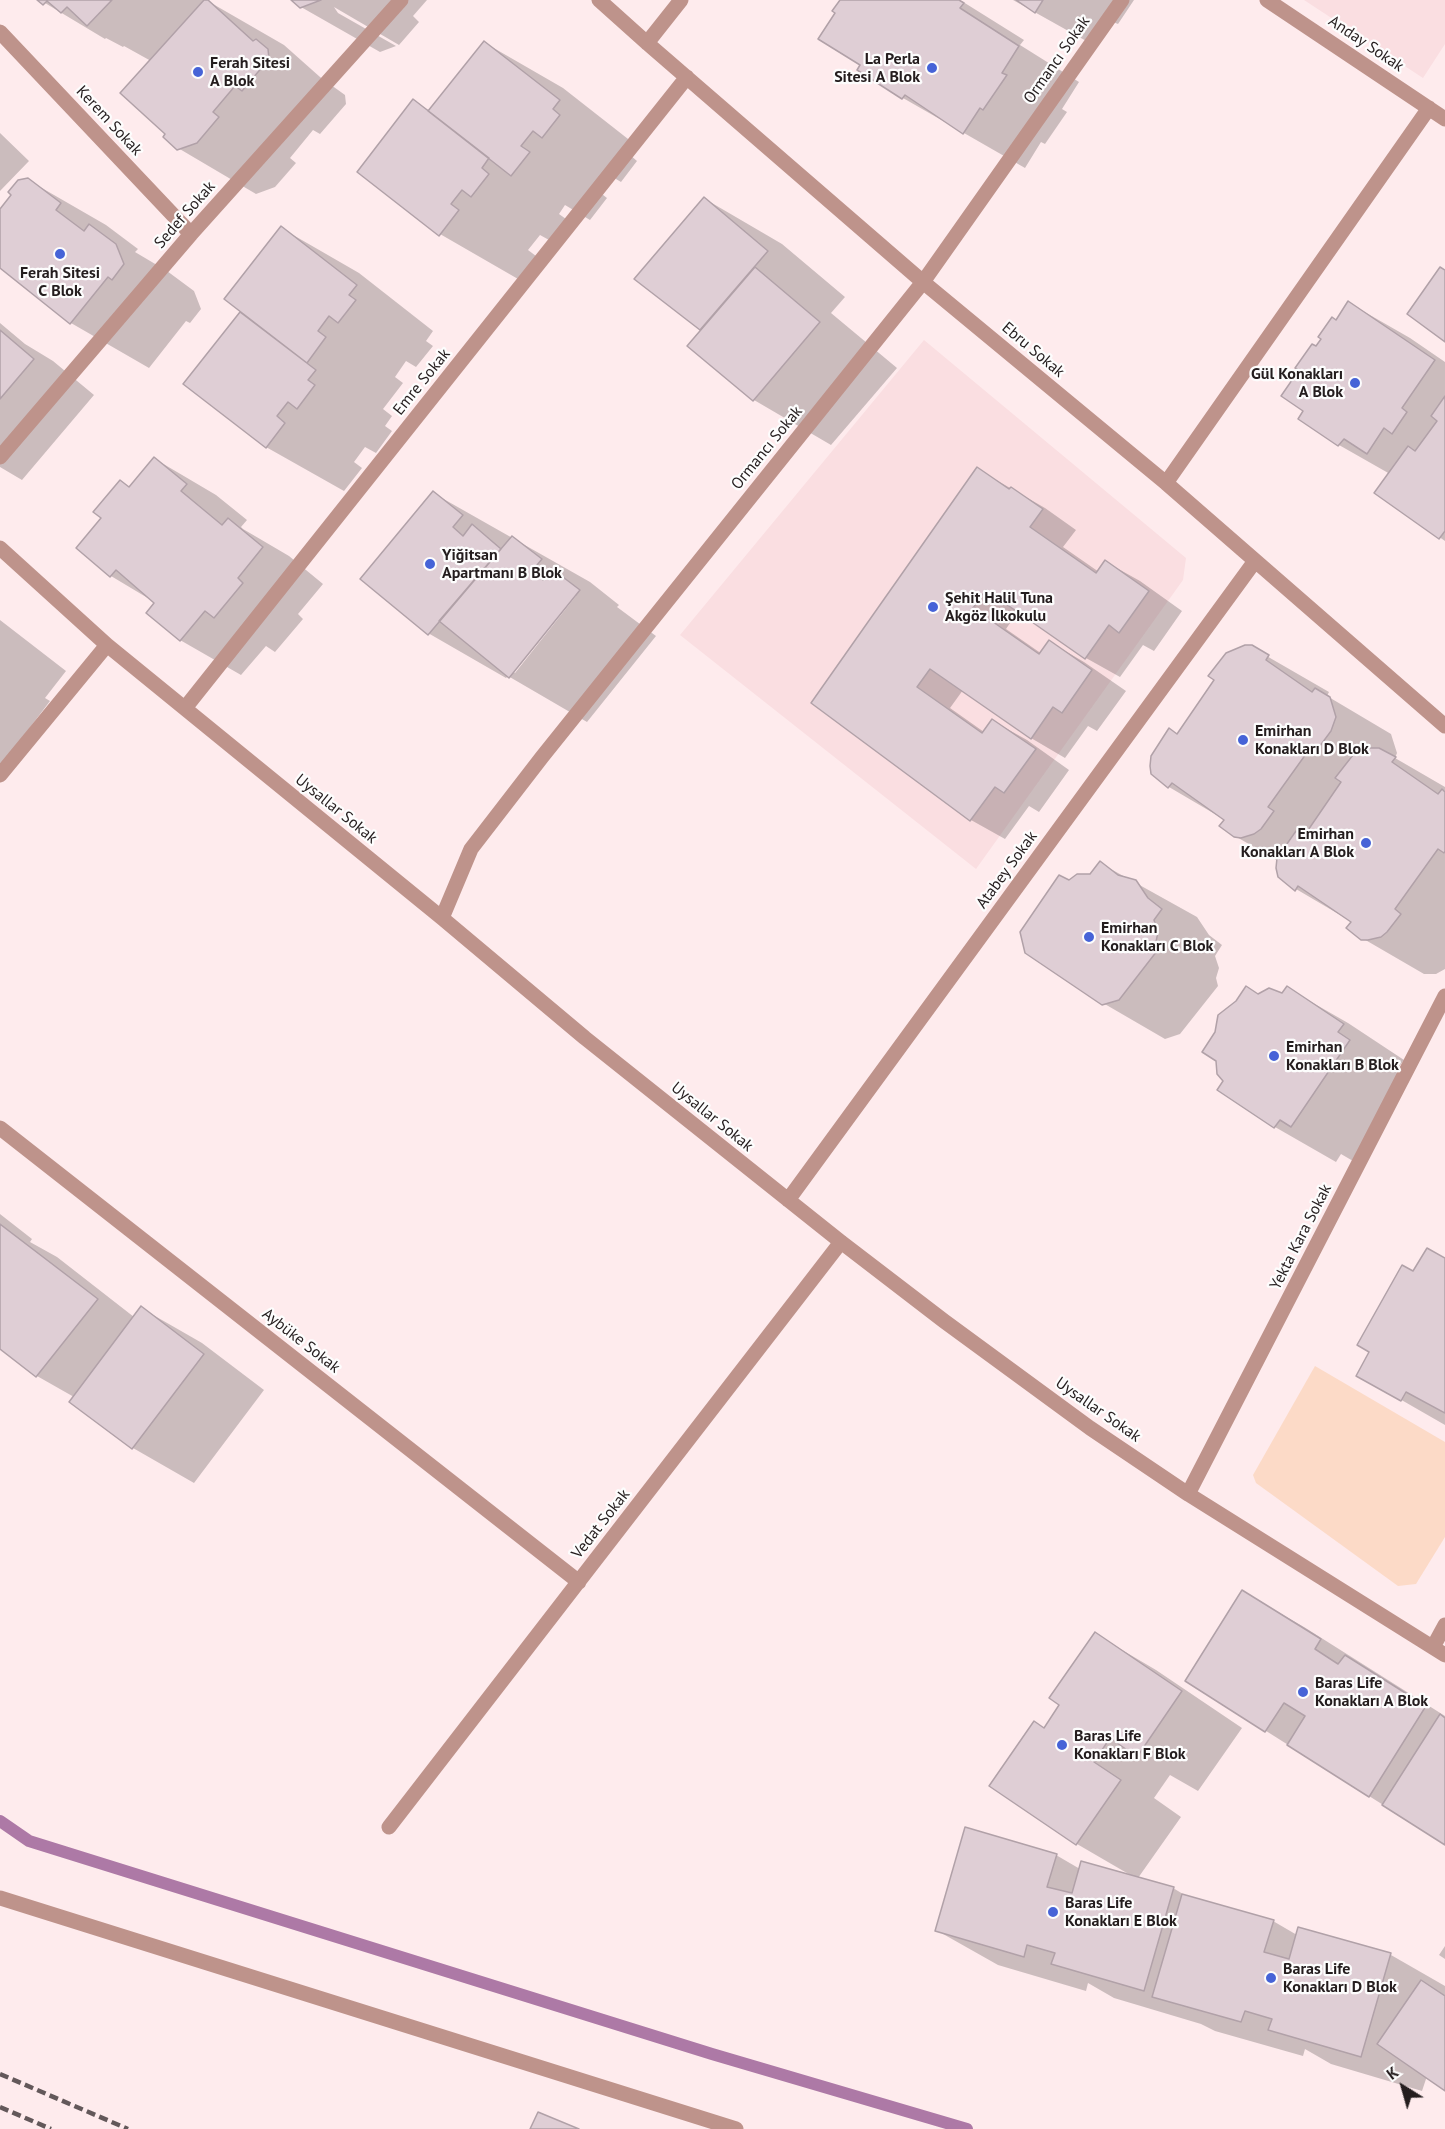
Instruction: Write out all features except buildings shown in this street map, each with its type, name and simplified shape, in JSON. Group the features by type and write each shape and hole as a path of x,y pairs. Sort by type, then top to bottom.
{"street":[{"name":"Sedef Sokak","path":"0,457 191,234 401,0"},
{"name":"Ebru Sokak","path":"599,0 923,282 1166,483 1445,726"},
{"path":"647,43 681,0"},
{"name":"Ormancı Sokak","path":"442,918 471,849 542,757 923,282 1122,0"},
{"name":"Anday Sokak","path":"1267,0 1445,119"},
{"name":"Kerem Sokak","path":"0,32 191,234"},
{"name":"Emre Sokak","path":"185,708 687,77"},
{"path":"1166,483 1429,108"},
{"name":"Uysallar Sokak","path":"0,548 107,645 442,918 585,1038 944,1321 1081,1421 1188,1494 1439,1651"},
{"name":"Atabey Sokak","path":"788,1200 1255,561"},
{"path":"0,775 107,645"},
{"name":"Yekta Kara Sokak","path":"1188,1494 1445,996"},
{"name":"Aybüke Sokak","path":"0,1128 579,1582"},
{"name":"Vedat Sokak","path":"389,1827 841,1242"},
{"path":"1439,1651 1445,1625"},
{"path":"0,1898 736,2129"}],"shaded area":[{"path":"1304,0 1445,0 1445,44 1423,78"},
{"name":"Şehit Halil Tuna Akgöz İlkokulu","path":"924,340 1186,558 1183,580 976,869 680,635"},
{"path":"1315,1366 1445,1442 1445,1537 1416,1584 1398,1586 1256,1483 1253,1475"}],"waterway":[{"path":"0,1821 29,1841 712,2054 967,2129"}],"railway":[{"path":"0,2074 128,2129"},
{"path":"0,2107 51,2129"}],"place":[{"name":"La Perla Sitesi A Blok","path":"932,68"},
{"name":"Ferah Sitesi A Blok","path":"198,72"},
{"name":"Ferah Sitesi C Blok","path":"60,254"},
{"name":"Gül Konakları A Blok","path":"1355,383"},
{"name":"Yiğitsan Apartmanı B Blok","path":"430,564"},
{"name":"Şehit Halil Tuna Akgöz İlkokulu","path":"933,607"},
{"name":"Emirhan Konakları D Blok","path":"1243,740"},
{"name":"Emirhan Konakları A Blok","path":"1366,843"},
{"name":"Emirhan Konakları C Blok","path":"1089,937"},
{"name":"Emirhan Konakları B Blok","path":"1274,1056"},
{"name":"Baras Life Konakları A Blok","path":"1303,1692"},
{"name":"Baras Life Konakları F Blok","path":"1062,1745"},
{"name":"Baras Life Konakları E Blok","path":"1053,1912"},
{"name":"Baras Life Konakları D Blok","path":"1271,1978"}]}
